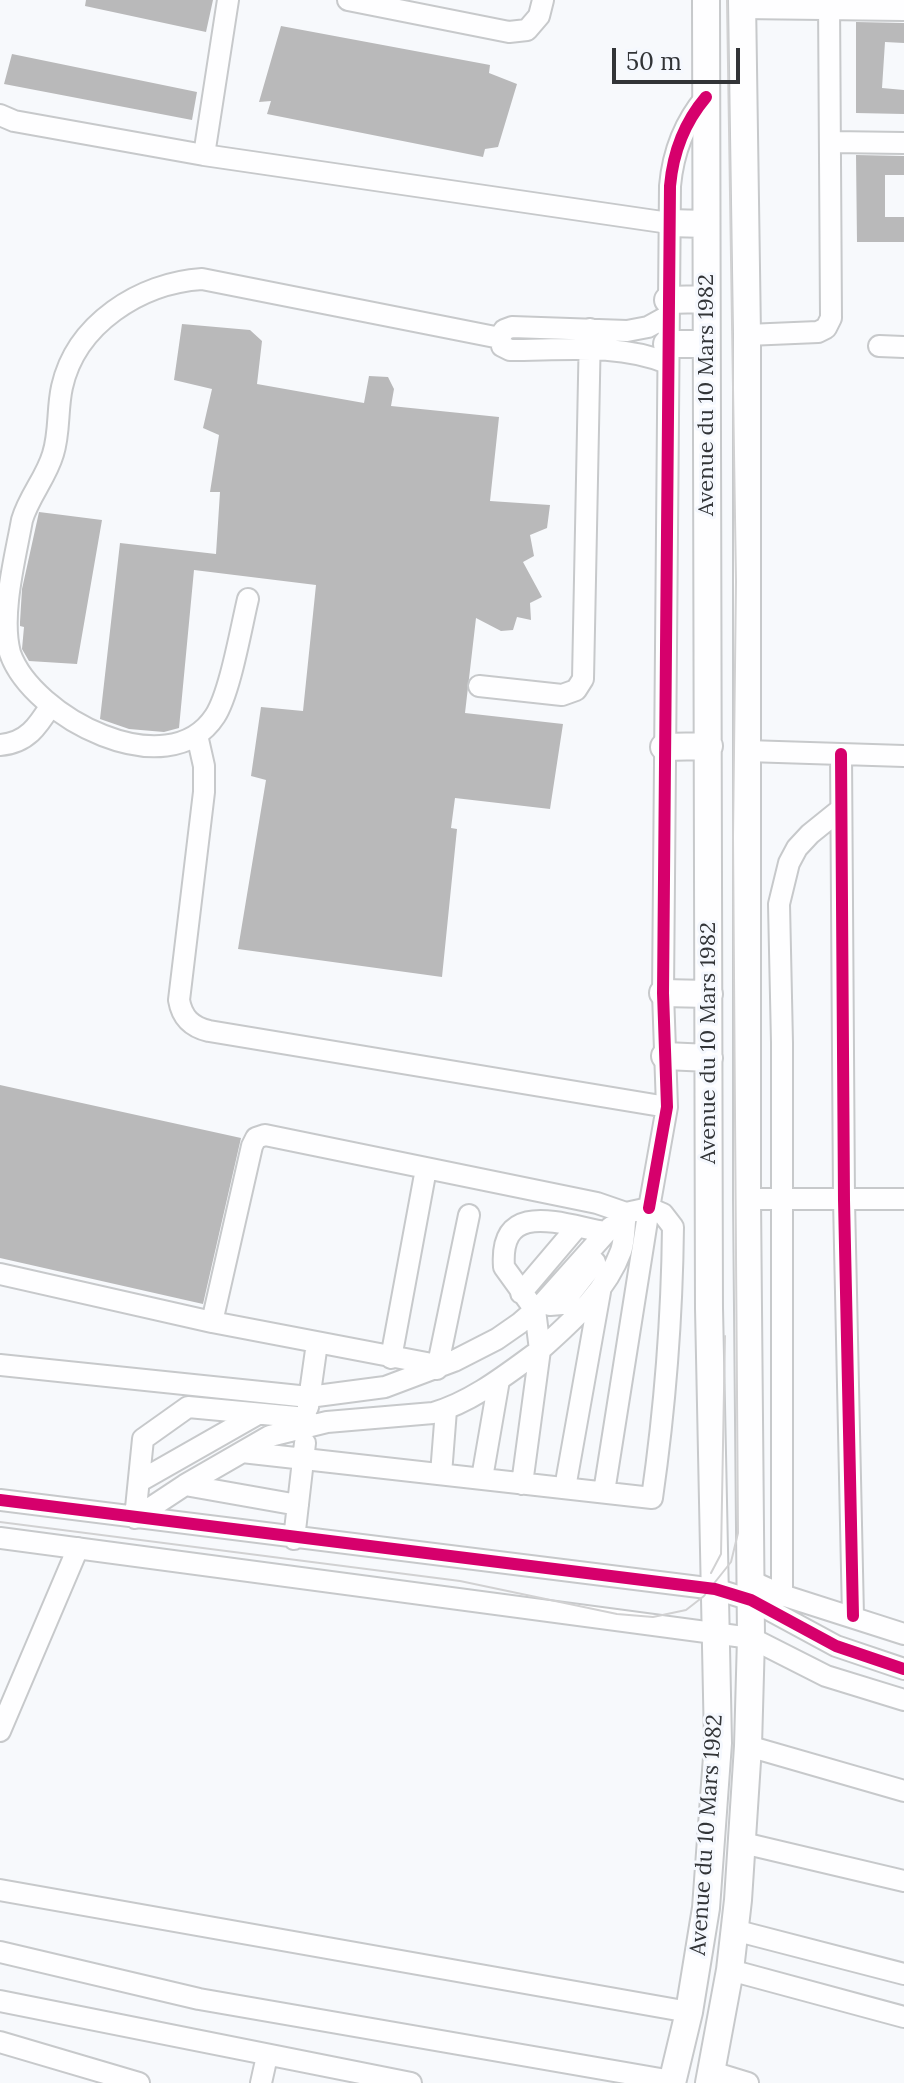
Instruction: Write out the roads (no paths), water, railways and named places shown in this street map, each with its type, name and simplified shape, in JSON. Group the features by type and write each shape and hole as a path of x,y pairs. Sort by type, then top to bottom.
{"main road":[{"name":"Avenue du 10 Mars 1982","path":"672,2082 689,2012 706,1908 718,1743 709,1308 706,0"},
{"name":"Avenue du 10 Mars 1982","path":"710,2078 730,1970 743,1843 751,1638 747,1199 747,335 742,4"},
{"path":"669,223 706,224"},
{"path":"668,308 706,299"},
{"path":"667,353 706,344"},
{"path":"664,747 709,746"},
{"path":"663,993 709,994"},
{"path":"665,1056 709,1058"}],"street":[{"path":"204,155 228,0"},
{"path":"348,0 509,32 527,30 539,16 543,0"},
{"path":"742,4 904,10"},
{"path":"747,335 818,332 826,328 831,318 829,5"},
{"path":"604,1492 667,1107 663,993 670,186 674,157 684,129 706,97"},
{"path":"0,115 14,121 204,155 669,223"},
{"path":"832,142 904,143"},
{"path":"248,599 215,717 197,735 166,746 125,742 86,728 31,688 11,655 5,631 7,605 27,504 44,475 56,445 61,389 70,363 89,334 135,297 165,283 202,279 500,338 502,346 510,350 589,340 636,330 668,308"},
{"path":"589,340 630,351 667,353"},
{"path":"479,686 562,695 576,690 583,679 589,340"},
{"path":"879,346 904,347"},
{"path":"0,745 26,737 51,705"},
{"path":"197,735 204,766 204,792 179,1000 183,1014 194,1026 667,1107"},
{"path":"747,751 904,756"},
{"path":"841,754 844,1200 853,1616"},
{"path":"782,1595 779,904 789,863 797,848 841,809"},
{"path":"212,1322 252,1146 256,1138 265,1135 597,1203 626,1213 649,1208 663,1214 673,1227 672,1294 661,1438 652,1498 242,1452"},
{"path":"391,1358 426,1169"},
{"path":"747,1199 904,1199"},
{"path":"135,1518 307,1414 437,1367 497,1339 540,1306 626,1213"},
{"path":"135,1518 143,1439 188,1407 256,1415 446,1410 499,1380 540,1350 583,1310 601,1287 621,1251 626,1213"},
{"path":"437,1367 469,1215"},
{"path":"540,1306 521,1293 504,1267 509,1232 526,1221 577,1227 604,1234"},
{"path":"521,1293 577,1227"},
{"path":"0,1274 212,1322 437,1367"},
{"path":"565,1488 601,1287"},
{"path":"522,1484 540,1350 540,1306"},
{"path":"294,1539 317,1343"},
{"path":"0,1365 307,1414"},
{"path":"482,1478 499,1380"},
{"path":"441,1474 446,1410"},
{"path":"140,1481 256,1415"},
{"path":"185,1485 298,1505"},
{"path":"0,1500 294,1539 715,1589 751,1590 782,1595 904,1634"},
{"path":"0,1538 751,1638 826,1676 904,1700"},
{"path":"0,1731 78,1548"},
{"path":"751,1590 836,1646 904,1669"},
{"path":"748,1746 904,1791"},
{"path":"743,1843 904,1881"},
{"path":"0,1890 689,2012"},
{"path":"734,1930 904,1974"},
{"path":"0,1952 199,1999 672,2082"},
{"path":"730,1970 904,2017"},
{"path":"0,2001 267,2056 359,2079 411,2083"},
{"path":"0,2042 139,2083"},
{"path":"261,2083 267,2056"},
{"path":"710,2078 748,2083"}],"tram line":[{"path":"0,1522 460,1581 617,1614 653,1617 686,1610 704,1596 731,1562 738,1533 733,837 736,581 727,0"},
{"path":"711,1573 721,1554 725,1336"}]}
